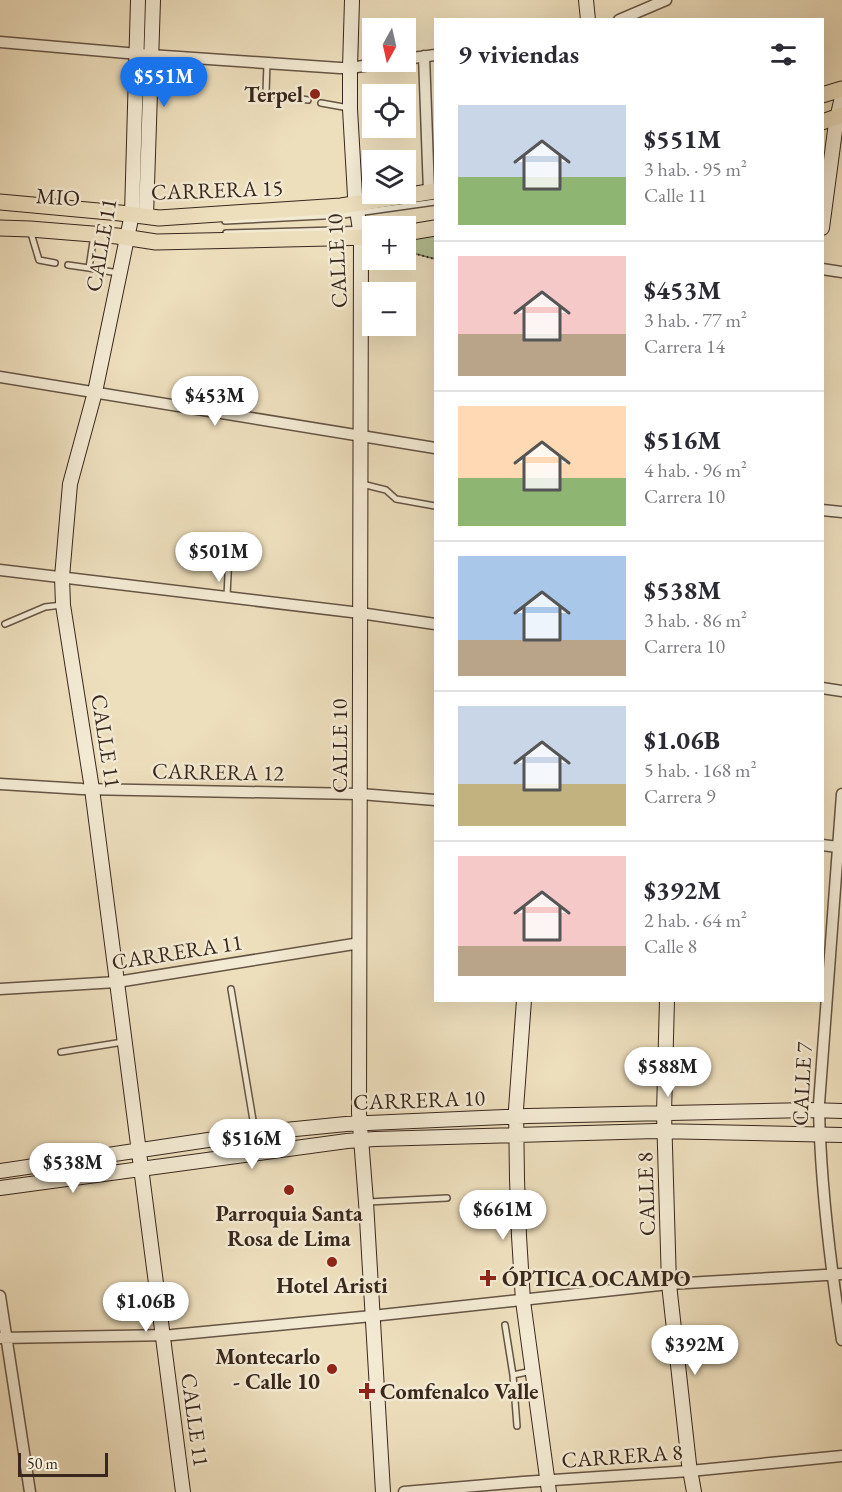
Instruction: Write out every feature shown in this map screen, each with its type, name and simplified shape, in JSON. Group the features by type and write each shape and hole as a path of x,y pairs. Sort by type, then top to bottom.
{"main road":[{"path":"824,94 842,88"},
{"name":"CARRERA 15","path":"0,228 27,225 88,231 131,226 159,218 341,206 357,209 433,195"},
{"name":"CARRERA 15","path":"0,202 131,226 156,242 362,231"},
{"path":"416,227 434,228"}],"street":[{"name":"CALLE 11","path":"131,226 138,0"},
{"name":"CALLE 11","path":"153,0 150,55 131,226 95,392 70,484 62,577 63,604 92,789 183,1492"},
{"name":"CALLE 10","path":"352,0 350,109 357,209 362,219"},
{"path":"586,0 588,18"},
{"path":"624,18 666,0"},
{"path":"0,42 267,63 350,68 362,66"},
{"path":"429,55 433,195"},
{"path":"824,212 837,109"},
{"path":"824,268 842,272"},
{"name":"CALLE 10","path":"367,270 361,436 359,1123 366,1202 382,1492"},
{"path":"0,377 434,448"},
{"path":"824,510 842,512"},
{"path":"0,570 434,624"},
{"path":"824,688 842,691"},
{"name":"CARRERA 12","path":"0,784 92,789 360,794 434,800"},
{"name":"CALLE 7","path":"842,794 838,888 819,1111 819,1134 837,1274 842,1340"},
{"path":"824,845 838,847"},
{"name":"CARRERA 11","path":"0,989 117,982 360,943"},
{"path":"524,1002 516,1117 519,1236 523,1301 548,1487"},
{"name":"CALLE 8","path":"667,1002 664,1113 669,1284 694,1492"},
{"name":"CARRERA 10","path":"0,1171 255,1133 359,1123 664,1113 842,1111"},
{"name":"CARRERA 10","path":"0,1188 361,1140 665,1131 842,1135"},
{"path":"3,1337 162,1335 523,1301 669,1284 837,1274"},
{"path":"0,1296 3,1337 30,1492"},
{"name":"CARRERA 8","path":"404,1492 548,1487 842,1456"}],"lane":[{"path":"267,63 266,93 291,97"},
{"path":"321,103 350,109"},
{"path":"216,222 343,215 357,209"},
{"name":"MIO","path":"36,212 131,226 181,223"},
{"path":"416,226 434,224"},
{"path":"27,225 39,260 55,262"},
{"path":"88,231 89,268"},
{"path":"216,233 362,231"},
{"path":"68,264 119,274"},
{"path":"361,484 386,490 396,499 434,506"},
{"path":"227,598 229,554"},
{"path":"4,624 45,607 63,604"},
{"path":"231,988 255,1133"},
{"path":"62,1052 125,1042"},
{"path":"366,1202 447,1198"},
{"path":"505,1325 513,1375 517,1426"},
{"path":"513,1375 533,1371"}],"path":[{"path":"416,254 434,259"}],"green space":[{"path":"434,228 434,259 416,254 416,231"}],"place":[{"name":"Terpel","path":"315,94"},
{"name":"Parroquia Santa Rosa de Lima","path":"289,1190"},
{"name":"Hotel Aristi","path":"332,1262"},
{"name":"ÓPTICA OCAMPO","path":"488,1278"},
{"name":"Montecarlo - Calle 10","path":"332,1369"},
{"name":"Comfenalco Valle","path":"367,1391"}]}
